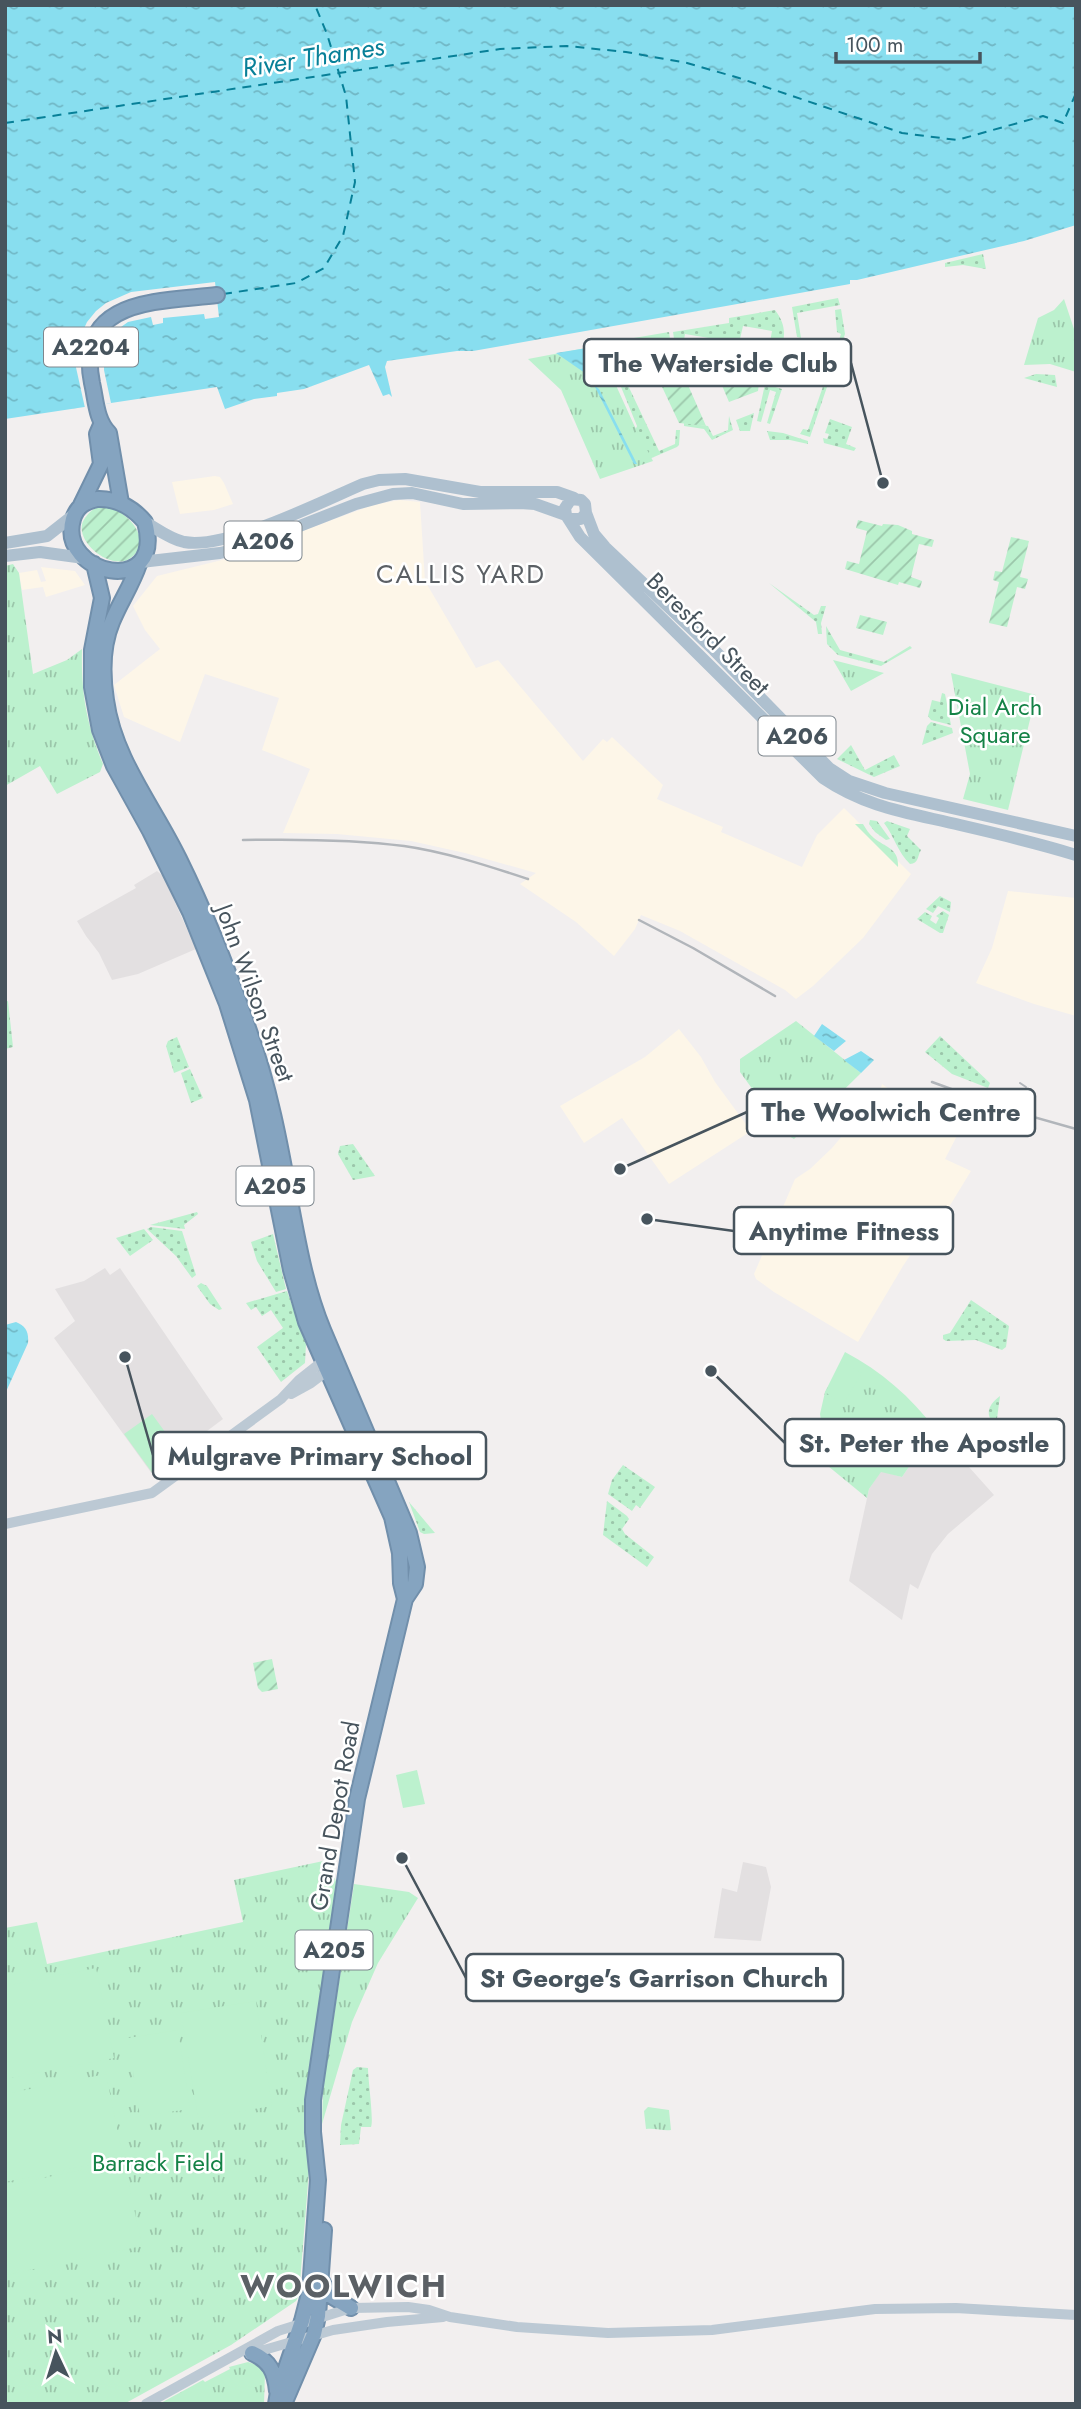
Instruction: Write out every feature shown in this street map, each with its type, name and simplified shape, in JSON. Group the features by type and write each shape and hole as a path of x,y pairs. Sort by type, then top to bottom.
{"highway":[{"name":"A2204","path":"121,503 109,433 101,425 97,406 89,356 93,339 104,323 121,311 143,304 217,295"},
{"name":"A2204","path":"78,510 101,464 97,434 101,425"},
{"path":"97,499 112,500 121,503 145,522 148,542 146,555 140,563 129,570 120,571 89,561 72,540 71,533 78,510 97,499"},
{"name":"John Wilson Street","path":"89,561 102,598 92,650 94,702 100,730 114,766 188,908 227,1004 257,1100 291,1270 306,1322 392,1517 400,1553"},
{"name":"John Wilson Street","path":"140,563 132,585 113,619 104,653 106,701 113,729 121,753 180,859 251,1034 277,1135 313,1302 404,1515 417,1567"},
{"name":"Grand Depot Road","path":"400,1553 401,1583 405,1599"},
{"name":"Grand Depot Road","path":"316,2135 313,2100 357,1799 405,1599 415,1584 417,1567"},
{"name":"A205","path":"279,2400 314,2334 318,2316 327,2178 316,2135"},
{"name":"A205","path":"279,2400 310,2290 318,2180 316,2135"},
{"path":"322,2281 328,2294 351,2308"},
{"path":"252,2353 269,2364 276,2380 279,2400"}],"main road":[{"name":"A206","path":"145,522 181,541 218,540 250,531 362,484 379,480 405,479 480,492 557,492 581,504"},
{"name":"A206","path":"140,563 246,547 356,504 393,494 412,493 463,504 535,504 568,517"},
{"path":"566,504 581,504 577,520 568,517 566,504"},
{"name":"Beresford Street","path":"581,504 594,534 605,547 823,778 845,793 874,805 1037,843 1076,855"},
{"path":"5,556 38,545 78,510"},
{"name":"Beresford Street","path":"568,517 587,545 691,637 829,768 849,781 922,802 1076,836"},
{"path":"5,543 38,545 89,561"}],"street":[{"path":"5,1524 145,1495 158,1489 281,1399 311,1383 325,1366"},
{"path":"146,2404 227,2360 245,2347 302,2321 351,2308 408,2307 450,2317 545,2330 608,2333 712,2330 846,2311 911,2307 1076,2315"},
{"path":"227,2360 314,2334 373,2323 450,2317"}],"shaded area":[{"path":"220,477 224,483 233,504 214,510 180,514 172,482"},
{"path":"400,500 420,502 425,581 476,668 498,660 583,761 603,739 607,742 612,737 663,785 657,799 723,827 721,832 802,867 817,835 844,808 911,874 863,938 813,986 796,999 785,990 680,931 641,915 635,929 614,956 576,922 520,884 536,873 411,841 337,834 283,833 310,769 262,750 279,698 205,674 180,742 124,717 114,685 160,649 145,630 133,606 157,576 226,559 373,505"},
{"path":"41,567 75,571 85,585 46,597 43,587 22,590 19,573 37,570 41,582 46,581"},
{"path":"157,871 163,876 196,949 138,974 112,980 99,953 77,921 136,888 134,885"},
{"path":"1008,891 1076,898 1076,1016 976,983 992,948"},
{"path":"679,1029 751,1131 669,1184 622,1118 584,1143 560,1106 645,1057"},
{"path":"882,1084 929,1118 960,1130 945,1159 971,1171 927,1243 921,1239 903,1266 858,1342 774,1292 756,1279 754,1274 795,1179 832,1148 880,1091"},
{"path":"105,1268 110,1275 120,1268 223,1419 195,1440 199,1447 155,1478 54,1338 75,1321 55,1289 84,1281"},
{"path":"935,1429 994,1495 948,1534 932,1554 918,1589 910,1584 902,1620 849,1581 869,1489 881,1471 902,1477"},
{"path":"743,1862 766,1867 771,1887 761,1941 714,1938 722,1888 737,1892"}],"green space":[{"path":"983,254 986,269 963,265 945,267 945,263"},
{"path":"838,298 840,305 797,313 801,338 797,337 792,307"},
{"path":"1064,299 1076,335 1076,372 1050,364 1024,365 1038,318 1054,310"},
{"path":"841,309 845,334 810,437 800,434 803,429 808,430 841,334 837,332 835,310"},
{"path":"775,310 783,325 784,340 774,372 763,369 772,331 743,326 739,343 685,334 678,365 673,332 729,323 729,318"},
{"path":"669,332 669,347 623,344 622,340"},
{"path":"716,339 739,343 737,355 748,386 759,383 758,391 729,402 712,362"},
{"path":"796,339 801,341 788,376 780,374"},
{"path":"607,344 614,381 653,461 600,479 561,390 528,359"},
{"path":"681,369 706,426 679,423 656,374"},
{"path":"1036,374 1055,375 1057,387 1024,378"},
{"path":"625,379 659,451 675,444 676,430 680,430 677,447 647,460 634,433 637,426 618,380"},
{"path":"765,384 782,389 770,424 767,423 776,392 770,390 761,422 757,421"},
{"path":"754,413 750,431 740,431 736,420"},
{"path":"729,416 733,430 712,440 704,429 684,426 684,423 708,426 713,436 728,430"},
{"path":"830,419 852,427 846,444 856,448 854,451 824,443 823,438 827,439 829,434 825,433"},
{"path":"767,431 783,433 808,441 808,444 770,440"},
{"path":"103,506 112,508 129,519 139,535 137,552 129,559 121,562 102,557 87,543 83,535 85,518 93,510"},
{"path":"858,520 882,526 898,525 912,531 912,534 934,540 932,547 919,544 911,577 922,581 920,588 899,582 898,585 845,569 847,561 859,564 867,531 856,528"},
{"path":"1011,537 1029,541 1020,577 1028,579 1025,589 1017,587 1007,627 989,623 999,582 993,580 995,571 1002,572"},
{"path":"13,564 19,573 33,674 67,660 82,649 86,707 92,735 103,764 100,772 57,794 40,766 5,786 5,566"},
{"path":"769,583 814,615 818,614 821,606 826,606 821,623 822,634 818,634 816,622"},
{"path":"860,615 887,622 883,635 856,628"},
{"path":"826,626 840,650 884,662 910,646 912,648 881,666 838,655 827,644"},
{"path":"833,660 884,673 851,691"},
{"name":"Dial Arch Square","path":"951,673 1036,695 1008,810 963,799 970,774"},
{"path":"942,693 945,694 951,725 931,720 928,716 932,700 940,702"},
{"path":"931,722 952,728 953,733 922,745 927,726"},
{"path":"851,745 865,770 894,755 900,766 874,777 837,759"},
{"path":"870,820 877,821 890,839 886,840 875,832 869,824"},
{"path":"887,821 910,829 907,836 921,850 915,862 910,864 902,855 884,823"},
{"path":"855,824 863,824 872,836 894,852 898,867"},
{"path":"940,896 951,902 950,912 938,906 933,913 926,909"},
{"path":"943,911 949,915 943,933 917,919 925,912 932,916 930,920 936,924 939,918 936,916"},
{"path":"8,1001 13,1047 5,1049 5,1002"},
{"path":"796,1021 861,1073 794,1139 785,1134 740,1072 740,1059"},
{"path":"940,1036 990,1083 988,1088 952,1074 925,1052"},
{"path":"177,1037 189,1067 174,1073 166,1046 168,1041"},
{"path":"190,1069 203,1098 191,1103 181,1073"},
{"path":"353,1144 375,1176 353,1180 338,1154 340,1146"},
{"path":"197,1212 198,1214 184,1225 185,1229 150,1225"},
{"path":"151,1227 182,1231 196,1275 192,1278 176,1256 147,1229"},
{"path":"144,1229 153,1240 130,1256 116,1238"},
{"path":"273,1234 286,1289 276,1292 257,1261 251,1242"},
{"path":"201,1283 207,1286 222,1309 210,1304 197,1286"},
{"path":"287,1291 306,1344 305,1363 281,1382 257,1347 283,1328 271,1310 262,1316 256,1307 251,1310 246,1303"},
{"path":"971,1300 1009,1326 1006,1347 1002,1350 976,1340 943,1339 943,1335 950,1333"},
{"path":"845,1352 894,1386 916,1406 935,1429 902,1477 881,1472 869,1489 867,1498 828,1466 820,1414 825,1392"},
{"path":"843,1362 862,1373 843,1404 825,1392"},
{"path":"1000,1396 996,1426 990,1418 989,1410"},
{"path":"152,1414 184,1458 156,1478 124,1434"},
{"path":"623,1465 655,1487 640,1508 636,1505 632,1511 608,1494 612,1480"},
{"path":"607,1501 629,1519 622,1529 625,1534 654,1557 647,1567 603,1535"},
{"path":"409,1502 435,1533 420,1532"},
{"path":"272,1659 278,1689 262,1692 258,1688 253,1663"},
{"path":"417,1770 425,1804 403,1808 396,1775"},
{"name":"Barrack Field","path":"328,1860 338,1887 304,2110 310,2158 299,2295 296,2301 231,2345 124,2404 5,2404 5,1928 37,1922 47,1964 243,1922 234,1880"},
{"path":"354,1884 409,1892 418,1898 378,1963 352,2022 322,2124 323,2088"},
{"path":"96,1968 114,2058 5,2079 5,1986"},
{"path":"256,2001 272,2106 198,2118 181,2013"},
{"path":"178,2030 190,2109 140,2116 128,2038"},
{"path":"357,2067 368,2068 371,2127 361,2127 359,2144 340,2145 341,2125 353,2070"},
{"path":"106,2074 123,2158 5,2182 5,2094"},
{"path":"648,2107 669,2110 671,2130 646,2129 644,2111"},
{"path":"124,2161 142,2246 6,2275 5,2186"},
{"path":"248,2362 258,2365 265,2373 264,2404 159,2404 230,2369 229,2367"}],"water":[{"name":"River Thames","path":"5,5 1076,5 1076,225 1024,241 850,280 850,284 473,351 387,361 385,367 392,397 389,394 383,396 369,365 304,389 277,393 277,396 254,399 225,409 217,387 5,419"},
{"path":"587,348 595,380 556,353"},
{"path":"594,385 599,389 637,464 634,464"},
{"path":"822,1024 846,1041 834,1051 814,1036"},
{"path":"861,1051 874,1060 861,1073 844,1060"},
{"path":"16,1322 26,1330 28,1343 5,1394 5,1325"}],"pier":[{"path":"215,282 219,317 205,319 204,314 163,318 163,323 153,325 151,317 128,322 114,332 104,354 104,370 111,403 85,408 75,363 75,348 87,322 96,311 106,303 131,292"}],"ferry route":[{"path":"223,294 296,283 324,268 343,236 355,182 346,96 315,5"},
{"path":"5,123 500,49 567,46 626,52 687,63 902,133 957,140 1043,116 1063,123 1076,93"}],"tram line":[{"path":"1020,1083 1026,1087"}],"railway":[{"path":"243,840 324,840 404,846 482,864 528,879"},
{"path":"639,920 775,996"},
{"path":"932,1082 1009,1110 1076,1129"}],"place":[{"name":"The Waterside Club","path":"883,483"},
{"name":"The Woolwich Centre","path":"620,1169"},
{"name":"Anytime Fitness","path":"647,1219"},
{"name":"Mulgrave Primary School","path":"125,1357"},
{"name":"St. Peter the Apostle","path":"711,1371"},
{"name":"St George's Garrison Church","path":"402,1858"}],"district":[{"name":"CALLIS YARD","path":"461,574"},
{"name":"WOOLWICH","path":"344,2286"}]}
